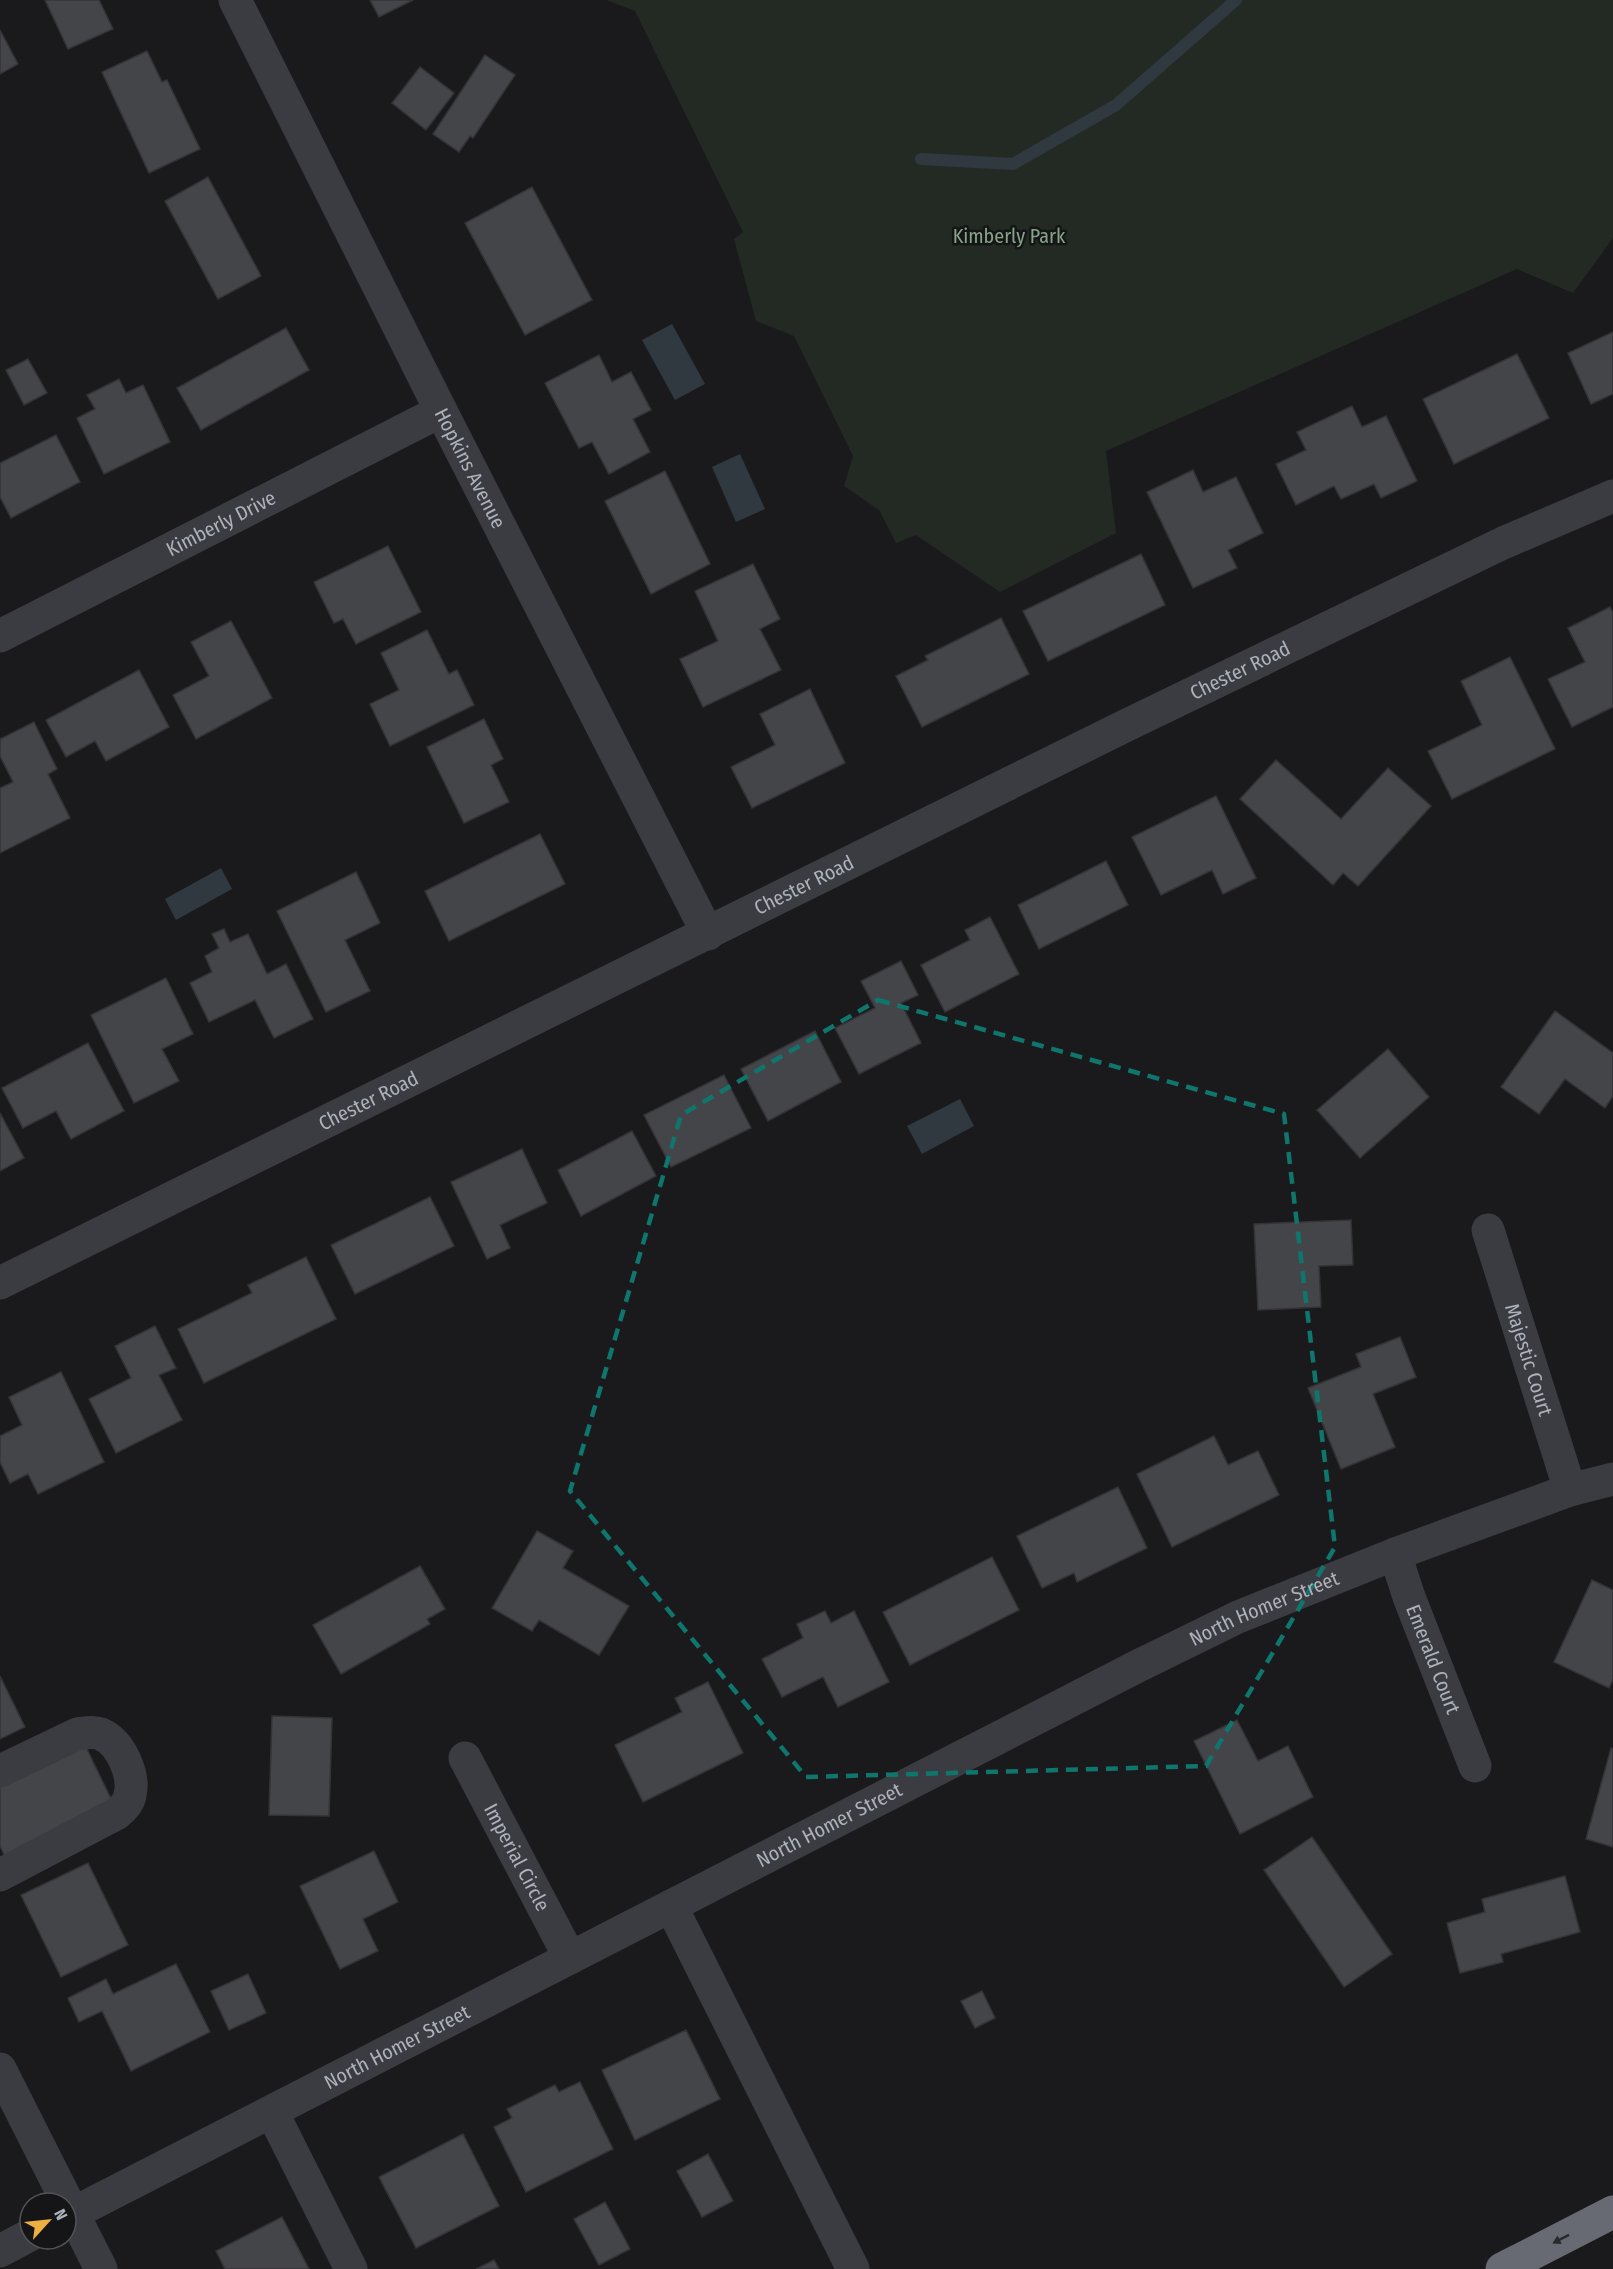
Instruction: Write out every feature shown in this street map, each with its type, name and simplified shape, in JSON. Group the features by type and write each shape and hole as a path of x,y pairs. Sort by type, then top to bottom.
{"highway":[{"path":"1502,2269 1613,2212"}],"street":[{"name":"Hopkins Avenue","path":"235,0 441,411 708,934"},
{"name":"Kimberly Drive","path":"0,636 441,411"},
{"name":"Chester Road","path":"0,1283 1202,689 1503,543 1613,496"},
{"name":"Majestic Court","path":"1488,1230 1570,1490"},
{"name":"North Homer Street","path":"78,2210 1138,1666 1228,1622 1395,1554 1570,1490 1613,1479"},
{"name":"Emerald Court","path":"1395,1554 1409,1597 1475,1766"},
{"path":"0,1771 77,1734 90,1732 101,1734 113,1743 124,1759 132,1780 130,1797 125,1806 116,1814 0,1875"},
{"name":"Imperial Circle","path":"465,1758 570,1958"},
{"path":"671,1906 853,2269"},
{"path":"0,2069 58,2191"},
{"path":"272,2112 351,2269"},
{"path":"78,2230 101,2269"},
{"path":"0,2251 18,2241"}],"highlighted area":[{"path":"878,1000 1284,1114 1335,1547 1206,1766 806,1777 570,1491 681,1115"}],"green space":[{"name":"Kimberly Park","path":"606,0 1613,0 1613,238 1573,293 1517,269 1106,451 1116,533 1000,592 916,535 896,543 879,510 844,486 853,456 794,336 756,321 734,239 743,232 635,11"}],"shaded area":[{"path":"672,324 705,384 675,400 642,340"},
{"path":"740,454 765,509 736,522 712,467"},
{"path":"221,868 232,889 176,920 165,899"},
{"path":"960,1099 974,1126 922,1154 907,1126"}],"building":[{"path":"45,0 99,0 113,29 68,49"},
{"path":"370,0 413,0 379,17"},
{"path":"0,30 18,64 0,74"},
{"path":"147,51 162,82 167,80 200,149 149,173 102,72"},
{"path":"485,55 515,75 473,138 470,136 459,152 433,134"},
{"path":"420,67 454,93 426,130 392,103"},
{"path":"208,177 261,276 218,299 165,201"},
{"path":"532,187 592,300 525,335 465,223"},
{"path":"286,328 309,370 201,430 177,388"},
{"path":"1613,332 1613,394 1591,404 1568,353"},
{"path":"1517,354 1549,418 1454,464 1423,399"},
{"path":"599,355 612,382 631,372 651,410 633,419 650,452 609,474 592,442 579,448 545,383"},
{"path":"28,359 47,393 24,405 6,370"},
{"path":"119,379 126,393 143,385 170,442 104,474 77,418 95,409 87,395"},
{"path":"1352,406 1362,427 1386,416 1417,481 1381,498 1374,484 1341,499 1334,486 1296,505 1276,464 1306,450 1297,432"},
{"path":"56,435 80,482 11,518 0,497 0,463"},
{"path":"1193,470 1203,492 1236,477 1263,533 1228,550 1237,568 1193,588 1147,492"},
{"path":"665,471 710,564 651,594 605,501"},
{"path":"388,546 421,612 356,644 343,619 334,623 314,582"},
{"path":"1141,554 1165,605 1048,661 1023,611"},
{"path":"753,564 780,619 760,629 781,670 703,707 680,659 718,641 695,591"},
{"path":"1610,607 1613,613 1613,707 1572,727 1548,679 1585,662 1568,628"},
{"path":"1001,618 1029,674 922,727 896,676 928,660 925,656"},
{"path":"231,621 272,698 196,739 173,695 209,676 191,642"},
{"path":"427,630 449,674 457,670 474,705 390,746 370,704 399,690 381,653"},
{"path":"1510,657 1555,749 1452,799 1428,751 1482,725 1461,681"},
{"path":"139,670 169,727 106,761 95,741 66,757 46,720"},
{"path":"810,689 845,763 752,808 731,767 775,745 760,714"},
{"path":"484,719 503,759 491,765 509,802 464,823 427,747"},
{"path":"34,722 57,769 48,774 70,818 0,853 0,788 13,782 0,756 0,739"},
{"path":"1276,760 1341,819 1388,768 1431,806 1358,886 1343,873 1333,885 1240,799"},
{"path":"1216,796 1256,878 1223,894 1212,870 1161,895 1132,837"},
{"path":"540,834 565,884 449,941 425,891"},
{"path":"1106,861 1128,905 1039,949 1018,905"},
{"path":"356,872 380,923 345,940 370,991 326,1012 277,911"},
{"path":"990,917 1019,974 945,1012 921,965 970,940 965,930"},
{"path":"224,929 230,942 248,934 267,974 286,964 313,1019 274,1038 255,1000 209,1022 190,983 212,972 205,956 219,948 212,934"},
{"path":"901,961 918,995 901,1003 921,1043 859,1074 835,1028 875,1008 861,981"},
{"path":"166,978 193,1034 162,1049 179,1081 134,1103 91,1015"},
{"path":"1555,1011 1613,1053 1613,1096 1605,1108 1565,1079 1539,1114 1501,1087"},
{"path":"815,1031 841,1082 768,1121 741,1069"},
{"path":"88,1043 124,1111 71,1139 56,1111 23,1128 2,1088"},
{"path":"1388,1049 1429,1097 1360,1158 1317,1110"},
{"path":"724,1075 751,1128 671,1167 644,1115"},
{"path":"0,1113 24,1158 0,1171"},
{"path":"632,1131 656,1176 581,1216 558,1170"},
{"path":"522,1149 547,1203 500,1225 510,1248 487,1259 451,1182"},
{"path":"430,1197 454,1246 355,1294 331,1245"},
{"path":"1351,1220 1353,1265 1319,1266 1321,1307 1258,1310 1254,1224"},
{"path":"306,1257 336,1319 204,1383 178,1329 252,1293 248,1285"},
{"path":"155,1326 176,1368 159,1375 182,1420 116,1453 89,1399 131,1378 115,1346"},
{"path":"1400,1337 1416,1377 1373,1394 1395,1447 1341,1469 1308,1388 1361,1367 1356,1354"},
{"path":"61,1372 104,1462 38,1494 28,1474 10,1483 0,1462 0,1436 22,1425 9,1397"},
{"path":"1214,1436 1228,1465 1258,1451 1279,1495 1172,1547 1137,1474"},
{"path":"1118,1487 1147,1548 1077,1582 1074,1573 1042,1588 1017,1536"},
{"path":"537,1531 573,1551 563,1568 629,1606 599,1655 539,1620 532,1631 492,1608"},
{"path":"992,1557 1019,1610 910,1665 883,1612"},
{"path":"420,1566 445,1609 427,1619 430,1624 341,1674 313,1625"},
{"path":"1592,1580 1613,1590 1613,1679 1609,1688 1554,1662"},
{"path":"825,1611 831,1623 854,1611 889,1682 838,1707 823,1677 782,1697 762,1659 803,1638 797,1624"},
{"path":"0,1676 25,1727 0,1739"},
{"path":"708,1682 743,1753 643,1802 615,1745 682,1712 675,1698"},
{"path":"272,1716 332,1718 329,1816 269,1815"},
{"path":"1237,1720 1258,1761 1288,1746 1313,1797 1240,1834 1194,1741"},
{"path":"84,1743 114,1805 5,1857 0,1846 0,1784"},
{"path":"1611,1748 1613,1749 1613,1847 1586,1839"},
{"path":"1312,1837 1392,1954 1344,1987 1264,1870"},
{"path":"374,1851 398,1902 363,1919 378,1951 340,1969 300,1886"},
{"path":"88,1863 128,1945 61,1977 21,1895"},
{"path":"1565,1876 1580,1932 1501,1954 1503,1962 1460,1973 1447,1923 1485,1912 1482,1899"},
{"path":"176,1964 210,2032 131,2071 102,2011 79,2022 68,1998 106,1979 113,1994"},
{"path":"248,1974 266,2013 229,2030 211,1991"},
{"path":"982,1991 995,2018 975,2028 961,2001"},
{"path":"686,2030 720,2099 635,2140 602,2070"},
{"path":"580,2082 613,2149 526,2192 494,2127 512,2118 507,2109 555,2085 559,2092"},
{"path":"463,2134 499,2206 416,2248 379,2177"},
{"path":"708,2154 733,2201 702,2217 677,2171"},
{"path":"605,2202 630,2249 599,2265 574,2219"},
{"path":"282,2217 309,2269 225,2269 216,2251"},
{"path":"494,2260 499,2269 476,2269"}],"waterway":[{"path":"921,159 1013,164 1116,105 1236,0"}]}
